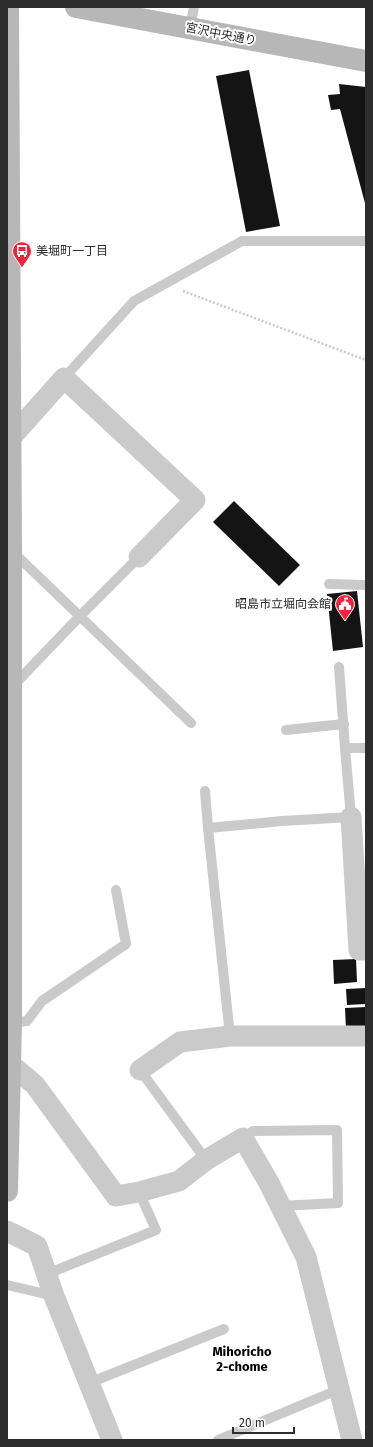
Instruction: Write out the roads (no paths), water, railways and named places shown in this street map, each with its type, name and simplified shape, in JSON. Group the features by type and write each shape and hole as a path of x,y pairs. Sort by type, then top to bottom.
{"street":[{"path":"7,1191 8,1063 11,1023 8,435 8,7"},
{"name":"宮沢中央通り","path":"76,7 366,61"},
{"path":"8,435 64,378 195,500 139,557"},
{"path":"351,817 359,950 366,950"},
{"path":"140,1070 180,1042 230,1036 366,1036"},
{"path":"8,1063 35,1085 116,1196 140,1192 179,1181 206,1160 243,1138 306,1257 352,1440"},
{"path":"7,1231 37,1246 54,1296 110,1439"}],"lane":[{"path":"190,28 194,7"},
{"path":"64,378 134,301 242,241 366,241"},
{"path":"9,549 191,723"},
{"path":"9,690 139,557"},
{"path":"329,584 366,584"},
{"path":"208,828 282,821 351,817 339,667"},
{"path":"286,730 344,724"},
{"path":"345,748 366,748"},
{"path":"205,791 230,1036"},
{"path":"11,1023 27,1021 42,1001 126,944 116,890"},
{"path":"140,1070 206,1160"},
{"path":"243,1138 253,1131 337,1130 338,1203 280,1206"},
{"path":"46,1274 156,1230 140,1192"},
{"path":"7,1285 54,1296"},
{"path":"89,1384 224,1328"},
{"path":"218,1440 340,1389"}],"place":[{"name":"美堀町一丁目","path":"22,268"},
{"name":"昭島市立堀向会館","path":"345,621"}],"district":[{"name":"Mihoricho 2-chome","path":"242,1358"}]}
